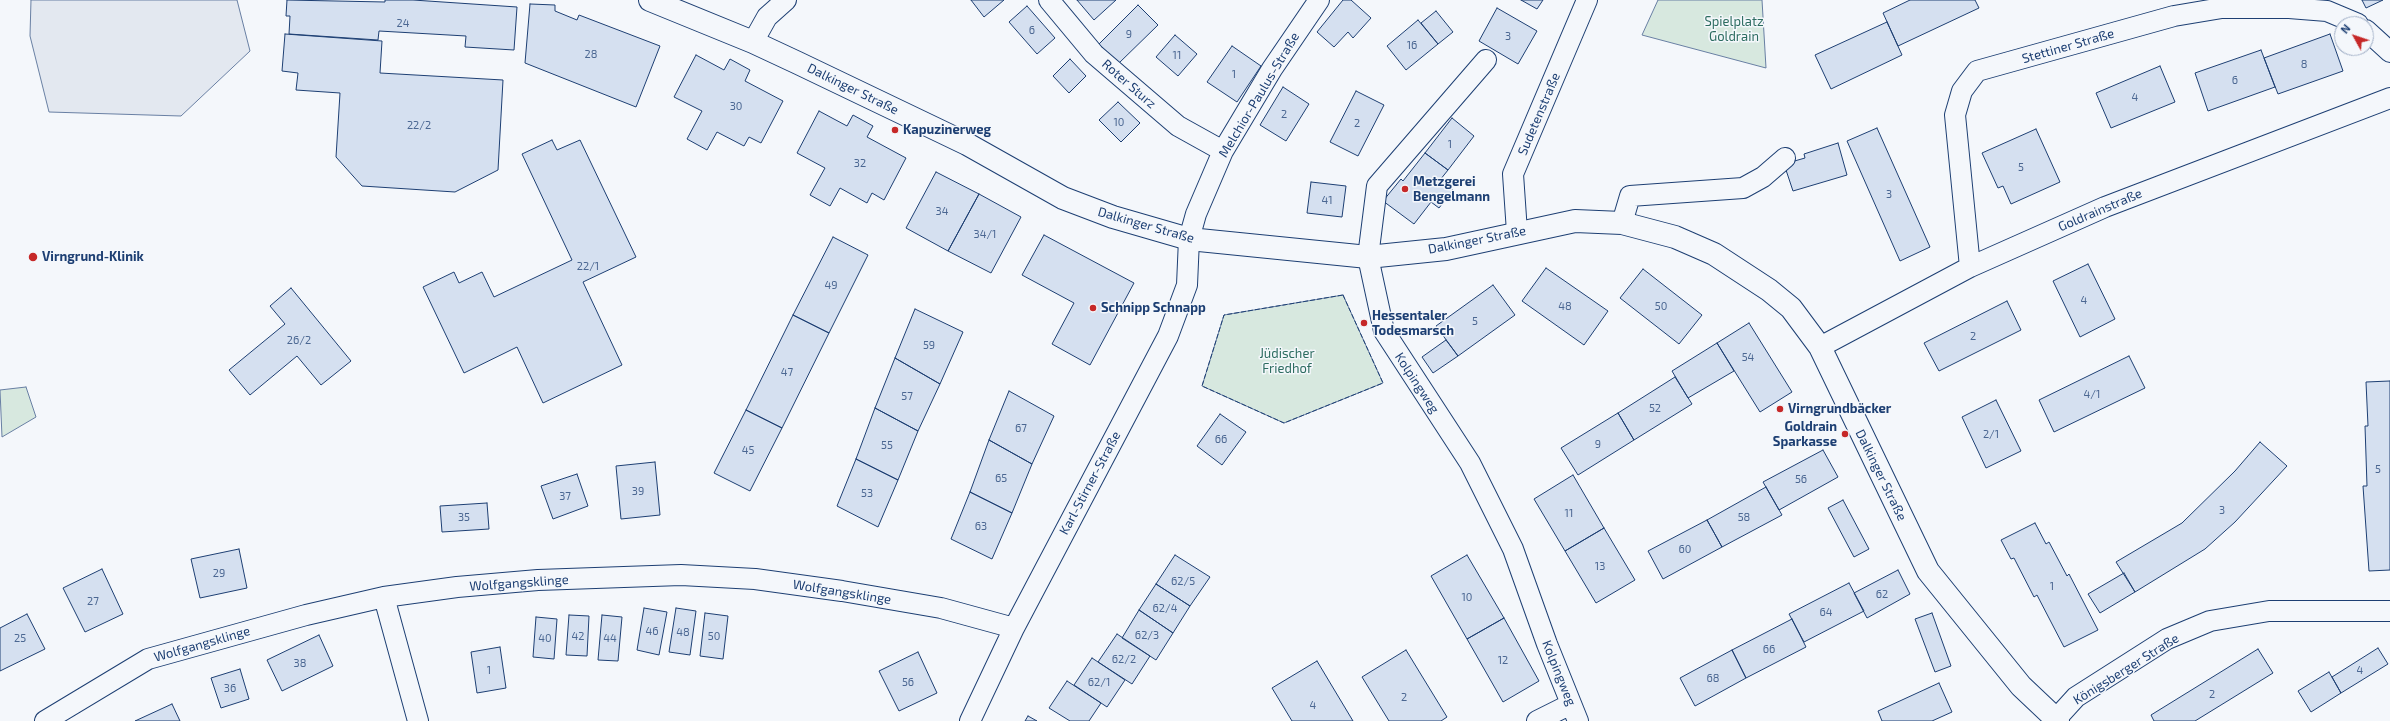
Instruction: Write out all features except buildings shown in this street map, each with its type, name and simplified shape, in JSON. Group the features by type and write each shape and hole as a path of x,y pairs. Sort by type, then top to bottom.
{"street":[{"name":"Dalkinger Straße","path":"650,0 753,42 967,144 1063,198 1113,217 1189,239 1368,257 1446,248 1575,221 1622,222 1675,237 1714,254 1769,290 1791,308 1820,347 1928,571 1962,616 2021,686 2057,720"},
{"path":"753,42 767,17 786,0"},
{"name":"Roter Sturz","path":"1049,0 1094,54 1178,126 1224,151"},
{"name":"Melchior-Paulus-Straße","path":"1189,239 1196,214 1224,151 1272,69 1319,0"},
{"name":"Sudetenstraße","path":"1517,232 1513,174 1587,0"},
{"name":"Stettiner Straße","path":"1970,267 1955,115 1962,91 1977,71 2174,16 2222,8 2289,8 2327,12 2337,16"},
{"path":"2374,37 2390,52"},
{"name":"Kolpingweg","path":"1486,60 1377,186 1368,257 1384,331 1470,463 1513,549 1547,644 1575,713"},
{"name":"Goldrainstraße","path":"1820,347 1970,267 2105,207 2390,98"},
{"path":"1622,222 1630,196 1743,188 1762,177 1785,158"},
{"name":"Karl-Stirner-Straße","path":"970,721 1014,628 1168,336 1187,285 1189,239"},
{"name":"Wolfgangsklinge","path":"45,721 148,660 306,615 384,597 457,587 538,580 682,575 755,580 842,591 942,608 1014,628"},
{"path":"384,597 418,721"},
{"name":"Königsberger Straße","path":"2057,720 2076,697 2167,639 2210,621 2269,611 2390,611"},
{"path":"1537,721 1575,713"}],"green space":[{"name":"Spielplatz Goldrain","path":"1658,0 1762,0 1766,68 1642,35"},
{"name":"Jüdischer Friedhof","path":"1343,295 1383,383 1284,423 1202,386 1224,315"},
{"path":"26,387 36,417 2,437 0,390"}],"shaded area":[{"path":"31,0 237,0 250,51 181,116 49,112 30,36"}],"fence":[{"path":"1343,295 1383,383 1284,423 1202,386 1224,315 1343,295"}],"place":[{"name":"Kapuzinerweg","path":"895,130"},
{"name":"Metzgerei Bengelmann","path":"1405,189"},
{"name":"Virngrund-Klinik","path":"33,257"},
{"name":"Schnipp Schnapp","path":"1093,308"},
{"name":"Hessentaler Todesmarsch","path":"1364,323"},
{"name":"Virngrundbäcker","path":"1780,409"},
{"name":"Goldrain Sparkasse","path":"1845,434"}]}
